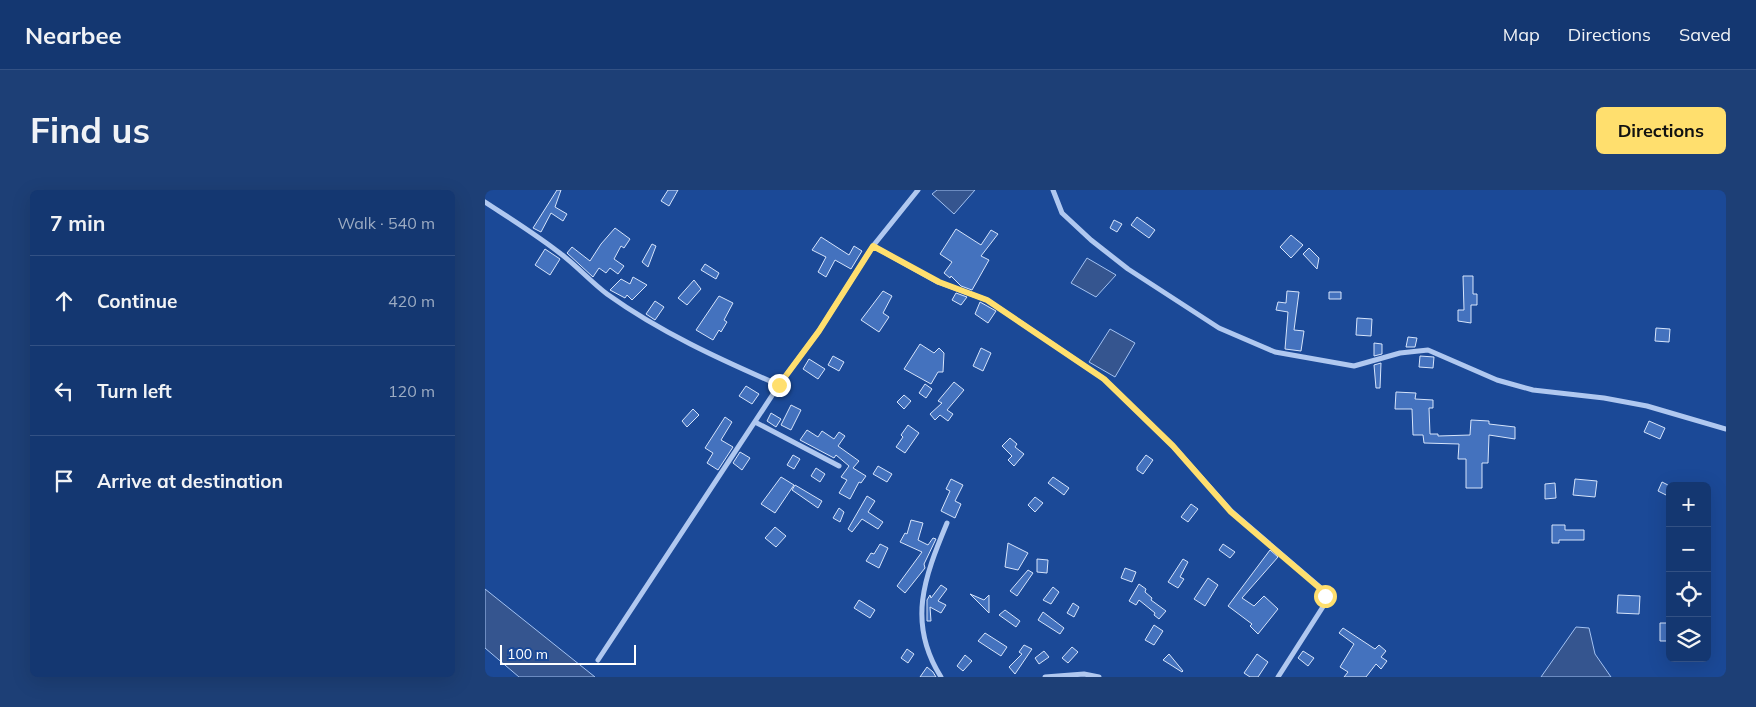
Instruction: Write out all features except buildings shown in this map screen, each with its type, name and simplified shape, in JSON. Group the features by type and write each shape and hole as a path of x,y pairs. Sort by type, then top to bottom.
{"street":[{"path":"598,660 779,385 819,331 873,246 917,190"},
{"path":"1053,190 1062,212 1091,240 1128,269 1219,328 1275,352 1354,366 1400,353 1428,350 1497,380 1533,390 1604,398 1647,406 1726,429"},
{"path":"485,202 530,230 605,293 649,322 715,357 779,385"},
{"path":"873,246 939,282 987,300 1104,379 1173,446 1231,512 1322,590 1326,602 1278,677"},
{"path":"755,422 839,466"},
{"path":"941,677 931,660 920,617 924,587 947,523"},
{"path":"1045,677 1084,674 1099,677"}],"water":[{"path":"937,190 975,190 954,214 932,194"},
{"path":"1087,258 1116,275 1096,297 1071,283"},
{"path":"1110,329 1135,343 1115,377 1089,362"},
{"path":"485,589 595,677 519,677 485,648"},
{"path":"1576,627 1589,628 1595,654 1611,677 1541,677"}],"route":[{"path":"779,385 819,331 873,246 939,282 987,300 1038,332 1069,356 1104,379 1173,446 1231,512 1264,538 1322,590 1325,596"}]}
